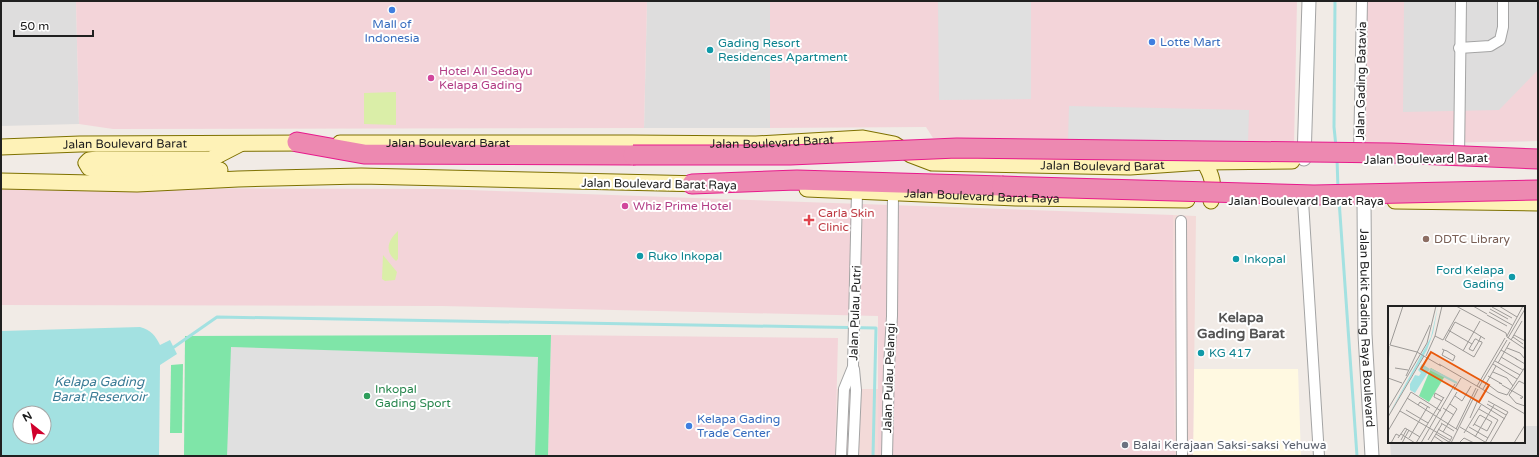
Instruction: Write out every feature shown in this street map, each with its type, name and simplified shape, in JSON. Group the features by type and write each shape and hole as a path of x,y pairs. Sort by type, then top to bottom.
{"highway":[{"path":"297,142 364,154 790,155 957,148 1391,153 1538,158"},
{"path":"692,184 797,180 1314,195 1538,190"}],"main road":[{"name":"Jalan Boulevard Barat","path":"1,147 80,144 297,142 756,144 863,138 894,144 911,155 932,163 1130,167 1204,162 1538,158"},
{"path":"242,143 211,159 97,159 89,160 86,163 89,168 95,170 138,172 306,169 336,176"},
{"path":"1204,162 1212,175 1214,190 1211,200"},
{"path":"1,181 137,184 336,176"},
{"name":"Jalan Boulevard Barat Raya","path":"336,176 427,176 536,181 692,184 1040,199 1361,200 1538,204"}],"street":[{"path":"1309,1 1309,161"},
{"name":"Jalan Gading Batavia","path":"1353,160 1362,1"},
{"path":"1458,158 1461,1"},
{"path":"1459,48 1490,46 1500,40 1503,27 1503,1"},
{"name":"Jalan Pulau Putri","path":"841,456 844,389 853,367 857,192"},
{"name":"Jalan Pulau Pelangi","path":"887,456 892,316 893,193"},
{"name":"Jalan Bukit Gading Raya Boulevard","path":"1361,200 1365,326 1372,456"},
{"path":"1310,201 1319,456"},
{"path":"1181,221 1182,456"},
{"path":"853,367 856,390 854,456"},
{"path":"842,440 854,440"}],"shaded area":[{"path":"1,1 76,1 79,124 1,126"},
{"path":"76,1 647,1 644,128 113,129 79,124"},
{"path":"647,1 770,1 770,128 644,128"},
{"path":"770,1 1297,1 1294,145 933,138 926,127 770,128"},
{"path":"938,1 1031,1 1031,99 939,100"},
{"path":"1361,1 1538,1 1538,141 1360,144"},
{"path":"1361,1 1404,1 1403,112 1499,110 1538,70 1538,141 1360,144"},
{"path":"1069,106 1249,110 1248,143 1068,140"},
{"name":"Ruko Inkopal","path":"1,188 442,189 1173,215 1175,456 878,456 878,316 442,306 1,305"},
{"path":"1173,215 1196,216 1193,456 1175,456"},
{"path":"551,335 838,338 835,456 548,456"},
{"name":"Inkopal Gading Sport","path":"231,347 538,357 535,456 227,456"},
{"path":"1194,369 1298,369 1301,456 1193,456"},
{"path":"837,389 878,389 878,456 835,456"},
{"path":"1525,426 1538,426 1538,456 1391,456 1390,443 1525,443"}],"green space":[{"path":"396,92 396,125 364,124 364,93"},
{"path":"398,231 398,259 396,261 390,253 389,246 392,238"},
{"path":"383,255 397,272 395,280 385,281 382,279"},
{"name":"Inkopal Gading Sport","path":"551,335 548,456 184,456 185,336"},
{"path":"183,364 182,433 170,433 171,365"}],"water":[{"name":"Kelapa Gading Barat Reservoir","path":"140,327 152,333 160,345 170,340 177,354 160,365 159,456 1,456 1,331"}],"waterway":[{"path":"1335,1 1334,127 1336,147"},
{"path":"1337,158 1338,189"},
{"path":"1339,200 1357,456"},
{"path":"174,347 217,317 876,328 873,456"}],"place":[{"name":"Mall of Indonesia","path":"392,10"},
{"name":"Lotte Mart","path":"1152,42"},
{"name":"Gading Resort Residences Apartment","path":"710,50"},
{"name":"Hotel All Sedayu Kelapa Gading","path":"431,78"},
{"name":"Whiz Prime Hotel","path":"625,206"},
{"name":"Carla Skin Clinic","path":"809,220"},
{"name":"DDTC Library","path":"1426,239"},
{"name":"Ruko Inkopal","path":"640,256"},
{"name":"Inkopal","path":"1236,259"},
{"name":"Ford Kelapa Gading","path":"1512,277"},
{"name":"KG 417","path":"1201,353"},
{"name":"Inkopal Gading Sport","path":"367,396"},
{"name":"Kelapa Gading Trade Center","path":"689,426"},
{"name":"Balai Kerajaan Saksi-saksi Yehuwa","path":"1125,445"}],"district":[{"name":"Kelapa Gading Barat","path":"1241,326"}]}
